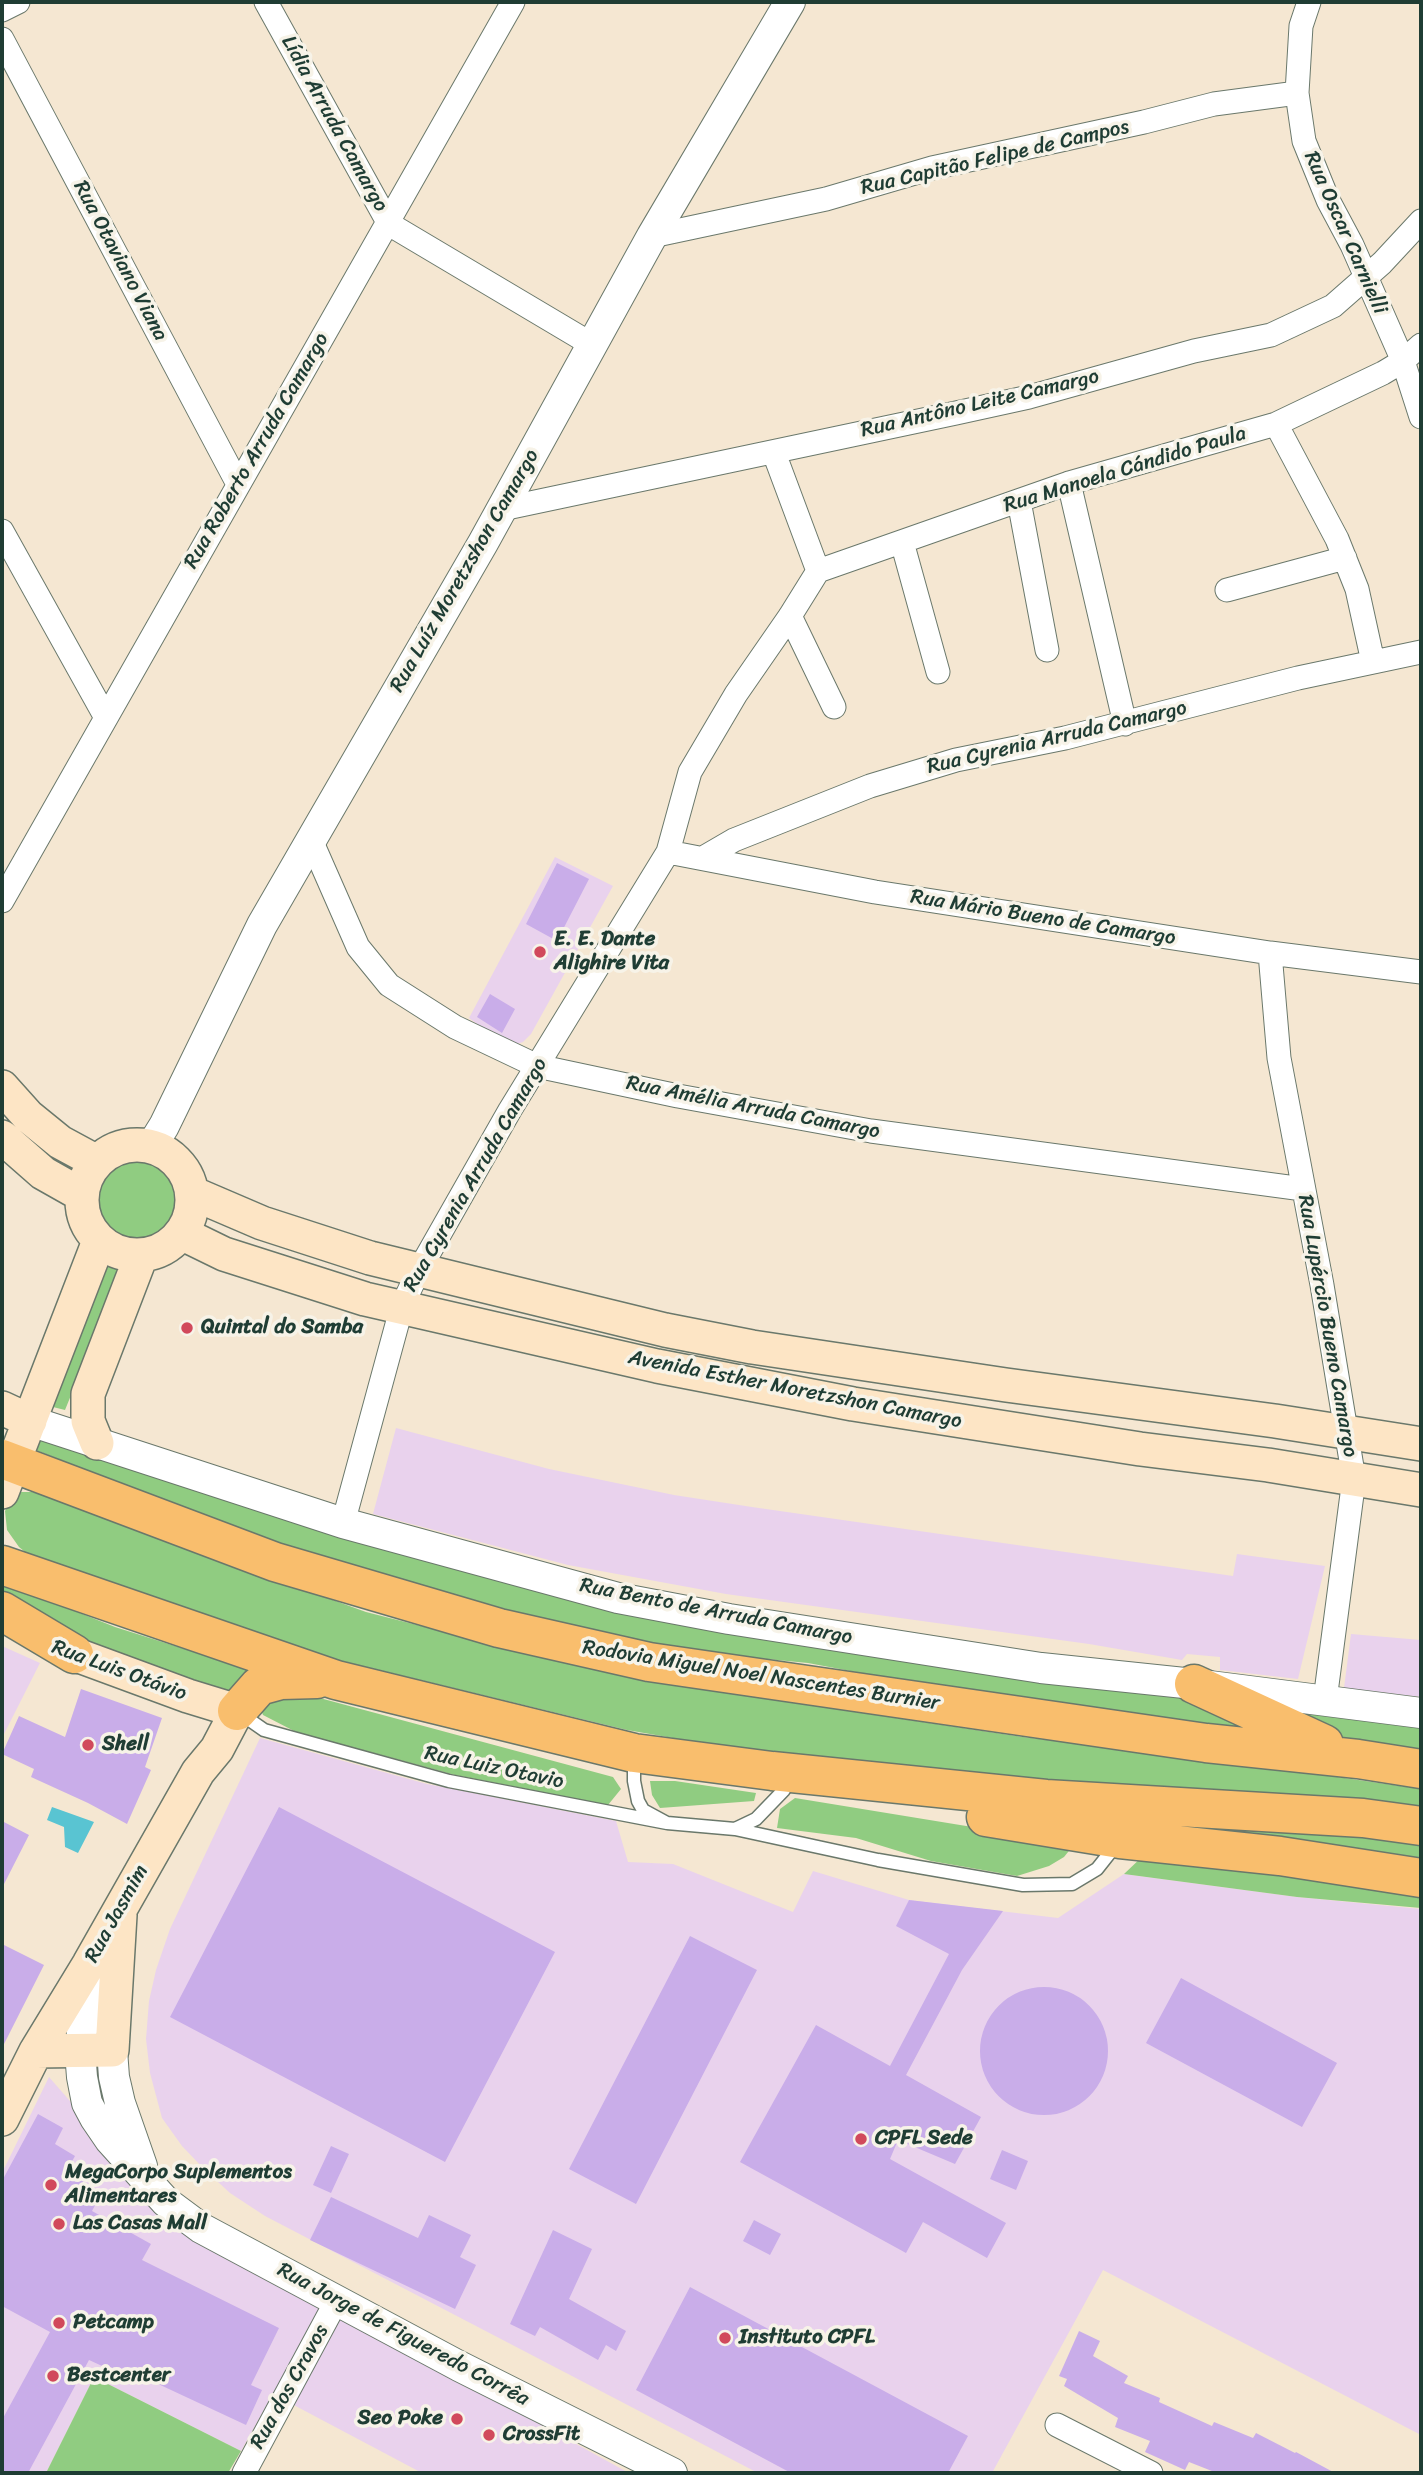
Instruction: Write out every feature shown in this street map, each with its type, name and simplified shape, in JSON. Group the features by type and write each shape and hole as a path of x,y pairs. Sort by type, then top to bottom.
{"highway":[{"name":"Rodovia Miguel Noel Nascentes Burnier","path":"6,1472 275,1562 499,1628 649,1662 1192,1741 1358,1759 1421,1769"},
{"path":"2,1565 336,1680 634,1753 1120,1839 1280,1856 1421,1878"},
{"path":"2,1611 74,1654"},
{"path":"237,1711 259,1686 281,1680 336,1680"},
{"path":"1194,1684 1358,1759"},
{"path":"778,1780 1363,1818 1421,1826"}],"main road":[{"path":"2,1087 28,1116 60,1142 97,1162"},
{"path":"2,1137 43,1174 82,1195"},
{"path":"132,1145 151,1147 166,1153 187,1177 192,1193 188,1221 170,1244 156,1252 141,1256 118,1253 99,1241 89,1228 83,1212 82,1195 86,1177 97,1162 113,1150 132,1145"},
{"name":"Avenida Esther Moretzshon Camargo","path":"192,1193 262,1223 418,1272 665,1330 752,1347 1421,1444"},
{"name":"Avenida Esther Moretzshon Camargo","path":"181,1233 224,1254 365,1298 746,1384 1102,1443 1268,1465 1421,1490"},
{"path":"6,1472 16,1414 99,1241"},
{"path":"97,1443 88,1421 89,1394 141,1256"},
{"name":"Rua Luis Otávio","path":"74,1654 237,1711"},
{"path":"188,1696 205,1727 205,1741 198,1772"},
{"name":"Rua Jasmim","path":"2,2119 36,2051 89,1965 198,1772 217,1749 237,1711"},
{"name":"Rua Jorge de Figueredo Corrêa","path":"96,2051 120,1908"},
{"path":"36,2051 96,2051"}],"street":[{"path":"2,10 18,2"},
{"name":"Lídia Arruda Camargo","path":"266,2 388,224 591,344"},
{"name":"Rua Roberto Arruda Camargo","path":"2,901 513,2"},
{"name":"Rua Luíz Moretzshon Camargo","path":"151,1147 164,1126 262,925 502,509 652,236 790,2"},
{"name":"Rua Oscar Carnielli","path":"1310,2 1301,26 1297,93 1304,141 1328,200 1352,245 1403,361 1421,417"},
{"name":"Rua Otaviano Viana","path":"2,39 239,484"},
{"name":"Rua Capitão Felipe de Campos","path":"652,236 826,199 932,168 1214,104 1297,93"},
{"name":"Rua Antôno Leite Camargo","path":"502,509 1029,397 1194,351 1271,335 1333,306 1421,221"},
{"name":"Rua Manoela Cándido Paula","path":"818,571 1069,483 1276,424 1403,361 1421,345"},
{"path":"1276,424 1345,558 1357,589 1373,662"},
{"path":"774,453 818,571"},
{"path":"1069,483 1125,724"},
{"path":"1019,501 1047,650"},
{"path":"2,531 105,716"},
{"path":"902,541 938,672"},
{"path":"1227,590 1345,558"},
{"name":"Rua Cyrenia Arruda Camargo","path":"343,1523 402,1306 418,1272 510,1110 667,852 690,772 736,694 818,571"},
{"path":"790,616 834,707"},
{"name":"Rua Cyrenia Arruda Camargo","path":"703,858 734,840 870,786 956,760 1065,738 1298,678 1421,652"},
{"name":"Rua Amélia Arruda Camargo","path":"311,840 358,947 389,985 455,1027 537,1066 678,1096 871,1131 1303,1189"},
{"name":"Rua Mário Bueno de Camargo","path":"667,852 875,892 1270,953 1421,972"},
{"name":"Rua Lupércio Bueno Camargo","path":"1270,953 1279,1058 1322,1284 1354,1479 1325,1700"},
{"path":"2,1157 43,1174"},
{"name":"Rua Bento de Arruda Camargo","path":"16,1414 343,1523 630,1600 729,1619 1041,1668 1194,1684 1421,1713"},
{"name":"Rua Luis Otávio","path":"2,1629 74,1654"},
{"name":"Rua Jorge de Figueredo Corrêa","path":"89,1965 96,2051 82,2077 87,2103 110,2140 166,2202 201,2228 459,2366 669,2473"},
{"name":"Rua dos Cravos","path":"244,2473 337,2300"},
{"path":"1057,2425 1151,2473"}],"lane":[{"name":"Rua Luiz Otavio","path":"237,1711 264,1730 449,1781 667,1823 735,1829 878,1860 1023,1885 1072,1884 1097,1870 1120,1839"},
{"path":"634,1753 634,1781 638,1801 643,1810 667,1823"},
{"path":"735,1829 756,1819 778,1780"}],"shaded area":[{"name":"E. E. Dante Alighire Vita","path":"555,857 613,886 531,1034 517,1044 495,1037 469,1018"},
{"path":"396,1428 549,1469 674,1495 752,1507 1233,1576 1237,1554 1325,1566 1298,1679 1220,1670 1220,1657 1187,1654 1182,1660 1089,1644 726,1594 568,1565 373,1514"},
{"path":"1351,1634 1421,1640 1421,1697 1344,1688"},
{"path":"2,1646 40,1663 2,1738"},
{"path":"260,1738 427,1784 616,1821 628,1862 673,1864 793,1912 813,1871 909,1900 1058,1918 1124,1874 1297,1897 1421,1909 1421,2435 1103,2270 992,2473 758,2473 265,2216 230,2193 205,2170 182,2146 162,2118 150,2073 146,2039 149,2001 170,1929"},
{"path":"49,2077 83,2116 113,2163 134,2189 170,2221 629,2473 422,2473 273,2394 241,2451 94,2377 46,2473 2,2473 2,2173"}],"green space":[{"path":"127,1157 143,1157 166,1169 175,1183 178,1200 175,1217 166,1231 143,1243 127,1243 111,1236 99,1224 92,1208 92,1192 99,1176 111,1164"},
{"path":"112,1256 126,1260 65,1410 53,1407"},
{"path":"42,1438 480,1575 1186,1694 1272,1734 1031,1705 808,1663 684,1651 479,1608 235,1530 36,1450"},
{"path":"17,1492 43,1495 366,1612 547,1658 756,1697 1023,1737 1233,1762 1421,1789 1421,1807 1218,1796 828,1765 627,1730 284,1647 41,1565 19,1547 7,1530 5,1511"},
{"path":"2,1582 115,1627 254,1671 223,1695 43,1626 2,1604"},
{"path":"290,1690 613,1777 621,1789 608,1805 455,1775 296,1732 263,1715 259,1705"},
{"path":"1255,1705 1421,1718 1421,1751 1346,1743"},
{"path":"650,1781 675,1781 756,1793 754,1801 660,1808 652,1795"},
{"path":"795,1798 1009,1833 1077,1841 1064,1857 1049,1866 1017,1876 931,1861 856,1838 777,1828 780,1809"},
{"path":"1169,1822 1421,1838 1421,1868 1238,1842"},
{"path":"1144,1855 1421,1888 1421,1908 1297,1897 1124,1874"},
{"path":"94,2377 241,2451 228,2473 46,2473"}],"water":[{"path":"52,1807 94,1822 78,1853 65,1847 64,1827 47,1820"}],"building":[{"path":"557,863 589,879 557,941 526,924"},
{"path":"490,994 515,1009 502,1033 477,1017"},
{"path":"81,1689 162,1718 145,1767 151,1770 127,1824 31,1777 34,1769 2,1754 19,1716 65,1737"},
{"path":"279,1807 555,1952 445,2162 170,2017"},
{"path":"2,1821 29,1835 2,1888"},
{"name":"CPFL Sede","path":"909,1900 1003,1911 962,1970 906,2075 981,2117 955,2164 898,2140 890,2159 1006,2223 987,2258 923,2222 906,2253 740,2162 816,2025 890,2066 949,1954 896,1926"},
{"path":"690,1936 757,1970 636,2204 569,2169"},
{"path":"2,1944 44,1965 2,2048"},
{"path":"1181,1978 1337,2063 1302,2127 1146,2043"},
{"name":"CPFL Sede","path":"1044,1987 1068,1992 1089,2006 1103,2027 1108,2051 1103,2075 1089,2096 1068,2110 1044,2115 1020,2110 999,2096 985,2075 980,2051 985,2027 999,2006 1020,1992"},
{"path":"38,2114 63,2128 55,2144 75,2156 66,2172 102,2192 92,2211 151,2244 142,2260 279,2328 251,2385 262,2390 246,2425 126,2369 124,2376 89,2360 28,2473 2,2473 2,2420 50,2332 2,2306 2,2181"},
{"path":"331,2146 349,2154 331,2193 313,2185"},
{"path":"1002,2150 1028,2161 1016,2190 990,2179"},
{"path":"331,2197 418,2238 429,2215 471,2235 460,2257 476,2265 455,2309 310,2240"},
{"path":"754,2220 781,2234 770,2255 743,2241"},
{"path":"553,2230 592,2249 569,2299 626,2331 616,2351 606,2345 598,2360 540,2327 535,2336 510,2324"},
{"name":"Instituto CPFL","path":"690,2287 968,2436 948,2473 791,2473 636,2390"},
{"path":"1079,2331 1100,2341 1093,2356 1128,2376 1124,2383 1160,2398 1159,2402 1212,2426 1214,2422 1253,2438 1256,2433 1335,2473 1217,2473 1189,2462 1185,2470 1145,2452 1150,2441 1115,2427 1118,2418 1064,2386 1067,2379 1059,2376"}],"place":[{"name":"E. E. Dante Alighire Vita","path":"540,952"},
{"name":"Quintal do Samba","path":"187,1328"},
{"name":"Shell","path":"88,1745"},
{"name":"CPFL Sede","path":"861,2139"},
{"name":"MegaCorpo Suplementos Alimentares","path":"51,2185"},
{"name":"Las Casas Mall","path":"59,2224"},
{"name":"Petcamp","path":"59,2323"},
{"name":"Instituto CPFL","path":"725,2338"},
{"name":"Bestcenter","path":"53,2376"},
{"name":"Seo Poke","path":"457,2419"},
{"name":"CrossFit","path":"489,2435"}]}
